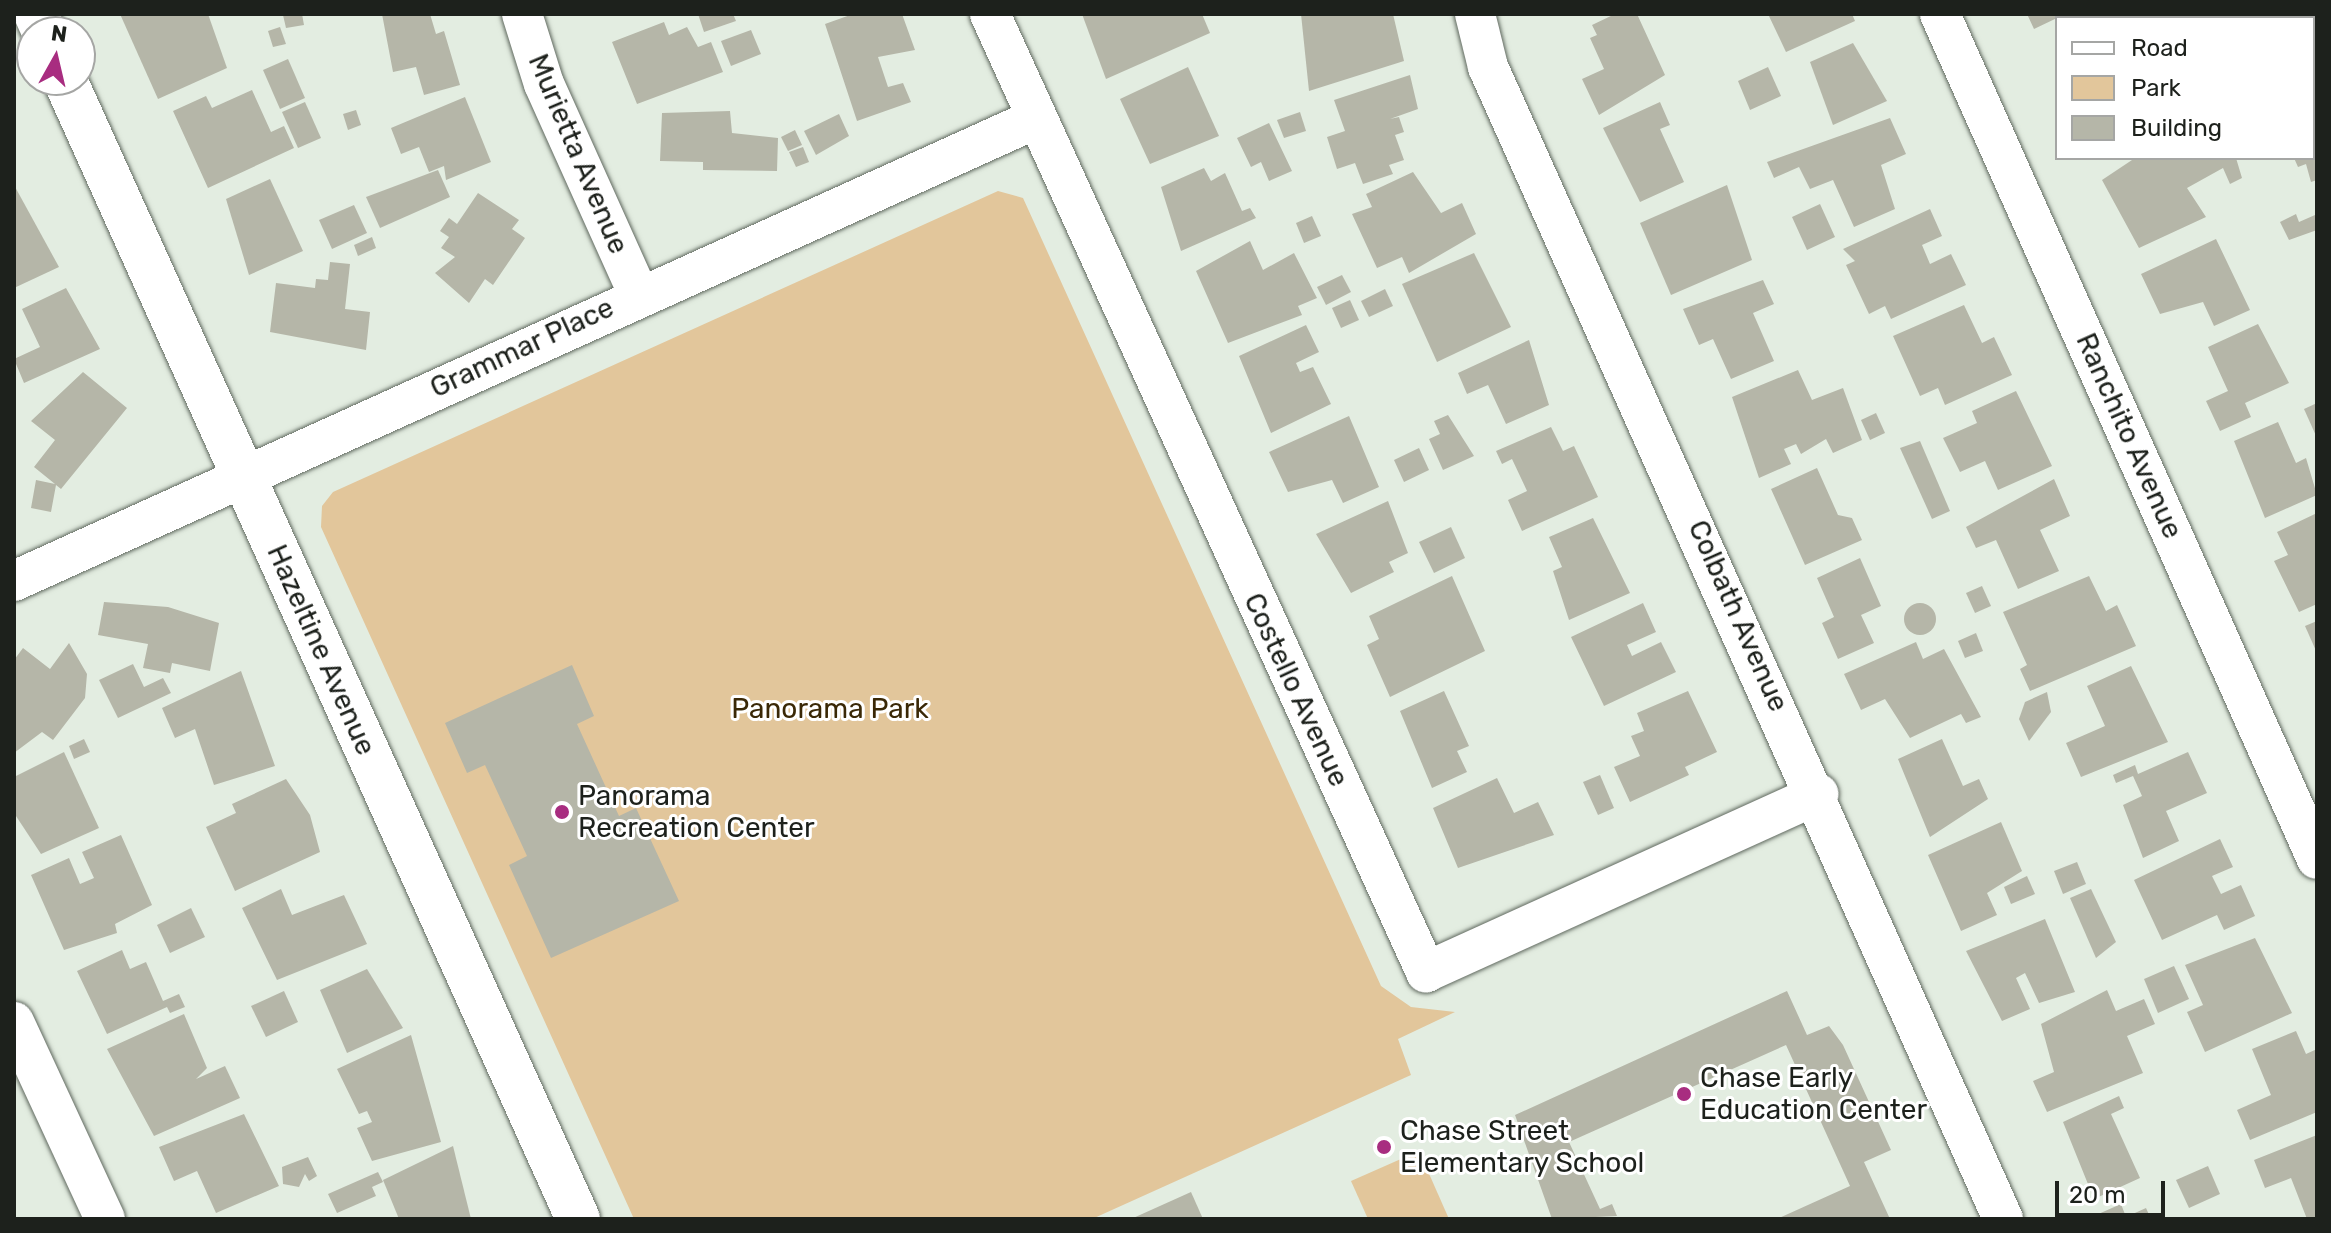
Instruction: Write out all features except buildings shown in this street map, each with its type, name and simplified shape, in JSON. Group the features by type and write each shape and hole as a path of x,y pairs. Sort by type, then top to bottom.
{"street":[{"name":"Murietta Avenue","path":"522,14 544,84 638,293"},
{"name":"Costello Avenue","path":"990,14 1033,120 1426,972 1818,794"},
{"name":"Colbath Avenue","path":"1475,14 1488,67 1818,794 2003,1219"},
{"name":"Ranchito Avenue","path":"1940,14 2317,859"},
{"name":"Hazeltine Avenue","path":"72,96 578,1219"},
{"name":"Grammar Place","path":"14,581 244,480 638,293 1033,120"},
{"path":"14,1022 105,1219"}],"green space":[{"name":"Panorama Park","path":"998,191 1023,198 1381,986 1411,1007 1455,1012 1398,1039 1411,1075 1092,1219 634,1219 321,527 322,506 333,492"},
{"path":"1419,1151 1449,1219 1368,1219 1351,1181"}],"place":[{"name":"Panorama Recreation Center","path":"562,812"},
{"name":"Chase Early Education Center","path":"1684,1094"},
{"name":"Chase Street Elementary School","path":"1384,1147"}]}
